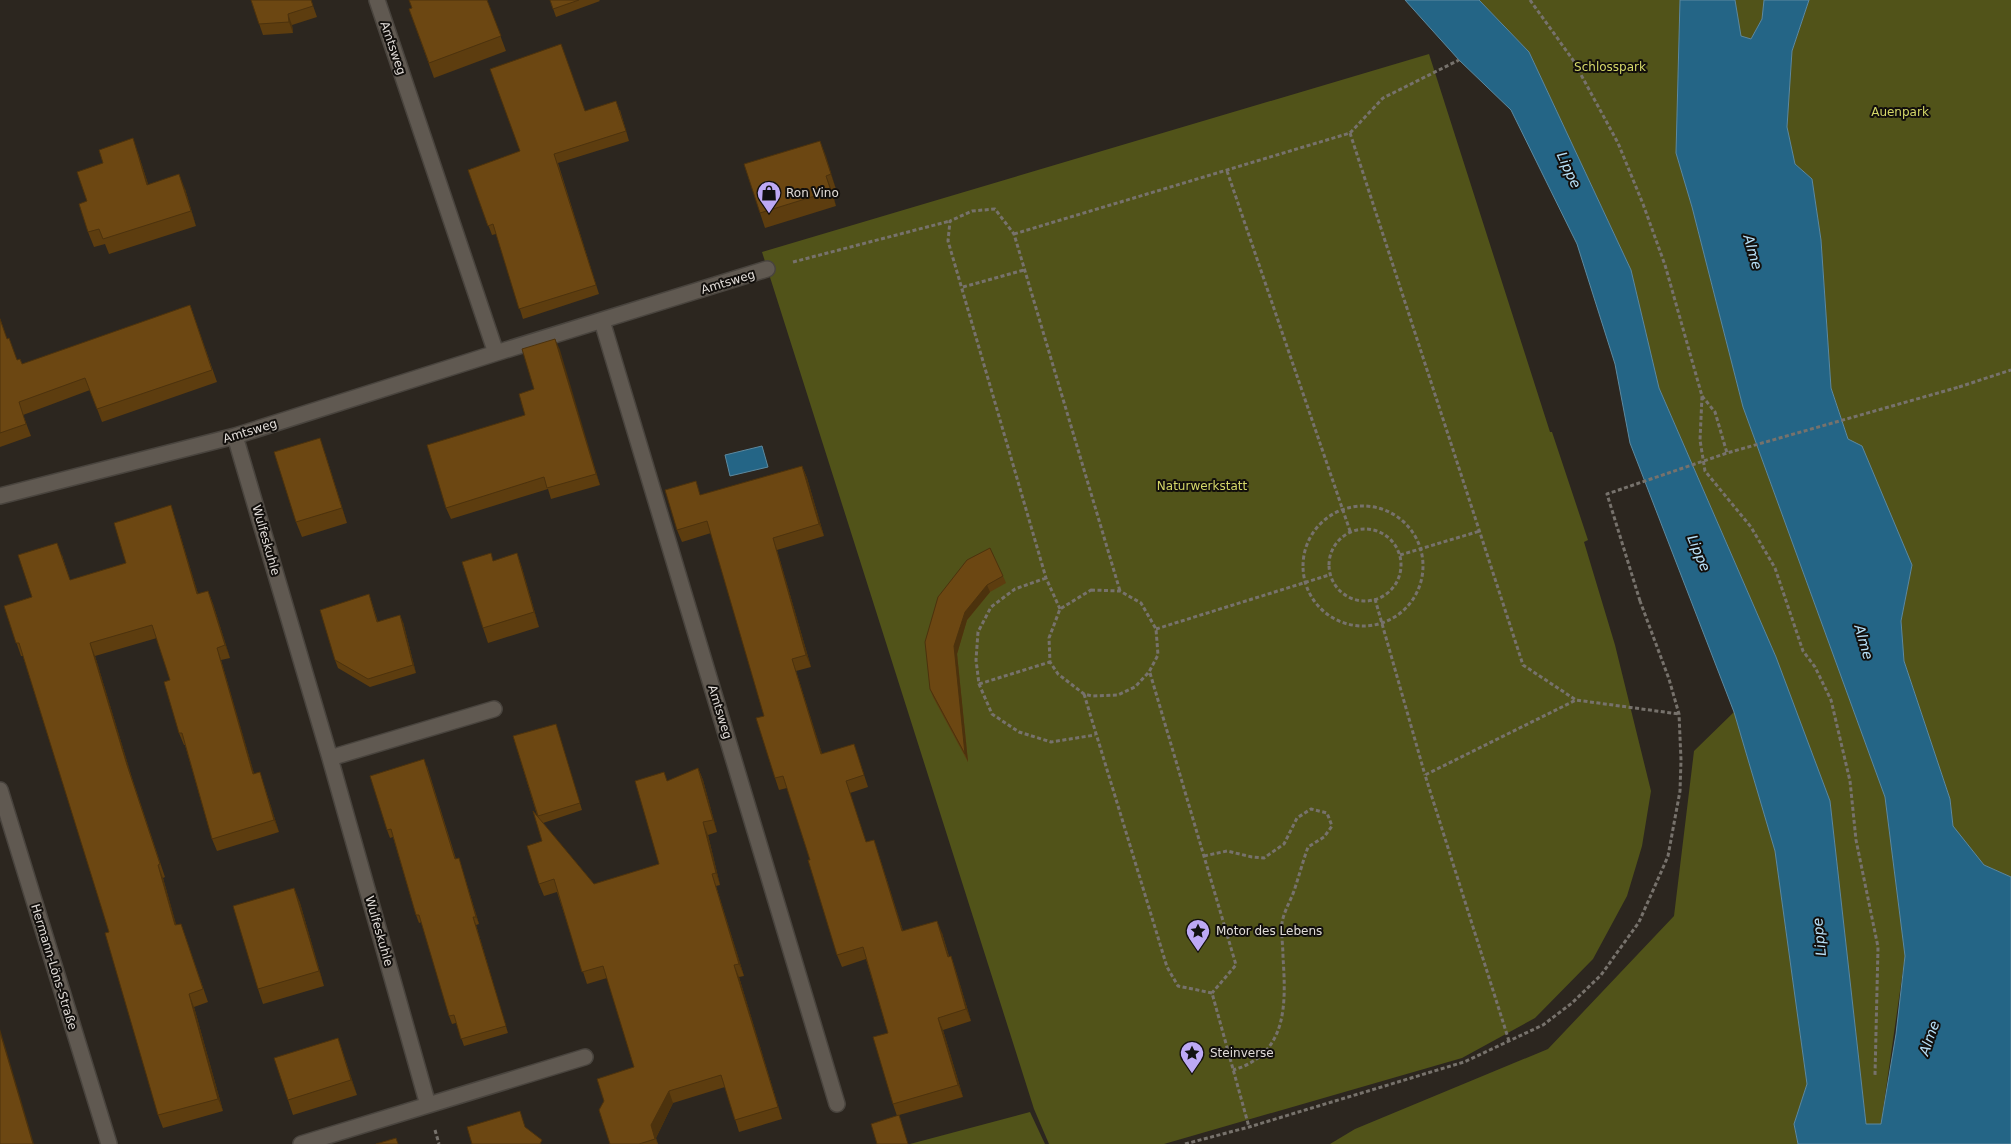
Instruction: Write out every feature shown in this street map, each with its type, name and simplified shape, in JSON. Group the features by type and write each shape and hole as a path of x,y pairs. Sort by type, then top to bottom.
{"street":[{"name":"Amtsweg","path":"377,0 496,353"},
{"name":"Amtsweg","path":"0,496 235,436 767,269"},
{"name":"Amtsweg","path":"602,321 837,1104"},
{"name":"Wulfeskuhle","path":"235,436 330,758 428,1105"},
{"path":"330,758 494,708"},
{"name":"Hermann-Löns-Straße","path":"0,790 109,1144"},
{"path":"301,1144 585,1058"}],"path":[{"path":"1530,0 1573,60 1618,142 1643,204 1665,265 1702,396 1700,440 1705,471 1751,527 1775,568 1803,651 1815,667 1831,700 1850,781 1856,840 1878,947 1875,1075"},
{"path":"1014,234 1350,133 1383,98 1459,60"},
{"path":"1350,133 1523,664 1576,700 1679,714"},
{"path":"1227,170 1350,531"},
{"path":"767,269 950,221 972,211 996,208 1014,234 1120,591"},
{"path":"950,221 948,241 963,287 1046,578 1060,609"},
{"path":"963,287 1024,270"},
{"path":"1185,1144 1249,1127 1464,1062 1543,1025 1572,1003 1601,975 1639,922 1668,856 1680,791 1679,714 1666,670 1640,601 1607,494 1727,453 1960,387 2011,370"},
{"path":"1702,396 1715,412 1727,453"},
{"path":"1367,505 1391,512 1410,527 1422,549 1423,576 1413,601 1392,620 1367,627 1340,622 1318,607 1304,583 1303,553 1310,539 1317,526 1342,508 1367,505"},
{"path":"1371,529 1390,538 1400,555 1401,571 1395,586 1383,597 1367,601 1351,599 1338,589 1329,575 1328,558 1336,542 1350,531 1371,529"},
{"path":"1400,555 1480,531"},
{"path":"1156,629 1329,575"},
{"path":"1046,578 1014,589 990,607 978,632 976,660 979,684 992,714 1019,732 1051,742 1095,735"},
{"path":"1091,590 1120,591 1141,603 1156,629 1158,656 1150,672 1135,687 1118,696 1092,696 1084,694 1058,674 1050,662 1048,638 1060,609 1091,590"},
{"path":"1375,599 1425,776 1509,1041"},
{"path":"979,684 1050,662"},
{"path":"1150,672 1236,965 1212,992"},
{"path":"1084,694 1167,967 1178,986 1212,992"},
{"path":"1425,776 1576,700"},
{"path":"1204,856 1227,850 1252,858 1264,858 1284,844 1297,818 1311,808 1327,813 1332,826 1324,838 1308,847 1293,893 1284,913 1282,925 1286,994 1279,1034 1262,1055 1247,1066 1233,1070"},
{"path":"1212,992 1249,1127"}],"green space":[{"name":"Schlosspark","path":"1479,0 1680,0 1676,153 1692,207 1743,407 1885,797 1905,956 1881,1124 1866,1124 1830,801 1776,657 1659,388 1631,270 1529,52"},
{"path":"1735,0 1764,0 1762,19 1751,39 1741,37"},
{"name":"Auenpark","path":"1809,0 2011,0 2011,877 1984,865 1953,827 1950,799 1904,661 1901,621 1912,565 1848,439 1831,388 1821,240 1812,179 1795,164 1787,127 1792,51"},
{"name":"Naturwerkstatt","path":"1429,54 1550,432 1552,432 1588,540 1584,542 1615,645 1651,791 1642,846 1627,896 1593,959 1535,1018 1462,1058 1164,1144 1049,1144 1034,1109 762,252"},
{"path":"1734,712 1775,851 1807,1084 1794,1124 1798,1144 1330,1144 1355,1129 1548,1049 1674,916 1694,751"},
{"path":"1030,1112 1045,1144 910,1144"}],"water":[{"path":"1405,0 1479,0 1529,52 1631,270 1659,388 1776,657 1830,801 1866,1124 1881,1124 1896,1034 1905,956 1885,797 1743,407 1692,207 1676,153 1680,0 1735,0 1741,36 1751,39 1762,19 1764,0 1809,0 1792,51 1787,127 1795,164 1812,179 1821,240 1831,388 1848,439 1862,446 1912,565 1901,621 1904,661 1950,799 1953,826 1984,865 2011,877 2011,1144 1798,1144 1794,1124 1807,1084 1775,851 1734,712 1630,443 1615,364 1577,244 1511,110 1459,60"},
{"path":"762,446 768,467 730,476 725,455"}],"building":[{"path":"251,0 311,0 313,6 288,14 289,22 259,24"},
{"path":"409,0 487,0 501,36 429,63 409,9 412,8"},
{"path":"550,0 579,0 553,9"},
{"path":"561,44 585,111 616,101 626,131 554,154 596,285 519,309 493,224 488,226 468,170 520,151 490,69"},
{"path":"133,138 147,185 179,174 191,211 103,239 99,229 88,232 79,204 87,201 77,172 103,163 99,150"},
{"path":"820,141 831,174 826,176 831,191 760,213 744,164"},
{"path":"190,305 212,370 97,409 85,378 19,402 26,424 0,433 0,319 17,360 20,359 22,364"},
{"path":"555,339 596,474 547,488 544,477 446,508 427,445 525,415 519,394 534,389 522,349"},
{"path":"320,438 342,508 296,522 274,452"},
{"path":"802,466 819,524 773,538 806,655 792,659 821,754 854,744 864,775 846,781 866,842 874,840 902,931 937,921 948,957 951,956 966,1009 938,1018 958,1085 893,1104 873,1037 888,1033 863,947 837,955 808,860 810,860 783,776 775,778 756,718 764,716 707,521 677,530 665,490 696,481 700,495"},
{"path":"171,505 197,594 208,591 225,645 217,648 253,774 260,772 274,820 212,839 182,733 179,733 164,682 170,680 152,625 90,643 127,765 160,864 158,865 175,925 181,924 203,989 189,994 218,1099 158,1115 105,933 109,932 19,643 16,643 4,606 32,597 18,555 57,543 70,580 126,563 114,523"},
{"path":"990,548 1003,576 987,585 965,612 954,646 965,754 930,689 925,642 938,597 967,560"},
{"path":"491,553 493,561 517,553 534,612 483,628 462,562"},
{"path":"369,594 377,622 400,615 413,665 368,679 335,660 320,610"},
{"path":"556,724 580,803 538,816 513,736"},
{"path":"424,759 455,859 459,858 476,917 473,917 506,1026 461,1039 454,1015 449,1016 419,915 416,915 391,829 387,830 370,776"},
{"path":"698,768 713,820 703,822 716,873 712,874 739,964 734,965 778,1107 735,1120 721,1075 669,1091 651,1125 655,1139 639,1144 610,1144 599,1110 604,1101 597,1079 634,1067 603,966 582,972 554,879 539,884 527,846 542,841 533,811 594,884 659,864 635,781 664,772 667,781"},
{"path":"294,888 319,971 258,989 233,906"},
{"path":"0,1032 33,1144 0,1144"},
{"path":"338,1038 351,1080 288,1100 274,1058"},
{"path":"520,1111 525,1127 542,1140 540,1144 472,1144 467,1127"},
{"path":"899,1115 908,1144 877,1144 871,1124"},
{"path":"396,1138 398,1144 376,1144"}],"place":[{"name":"Ron Vino","path":"769,214"},
{"name":"Motor des Lebens","path":"1198,952"},
{"name":"Steinverse","path":"1192,1074"}],"water label":[{"name":"Lippe","path":"1569,170"},
{"name":"Alme","path":"1753,252"},
{"name":"Lippe","path":"1699,553"},
{"name":"Alme","path":"1864,642"},
{"name":"Lippe","path":"1819,937"},
{"name":"Alme","path":"1929,1038"}]}
